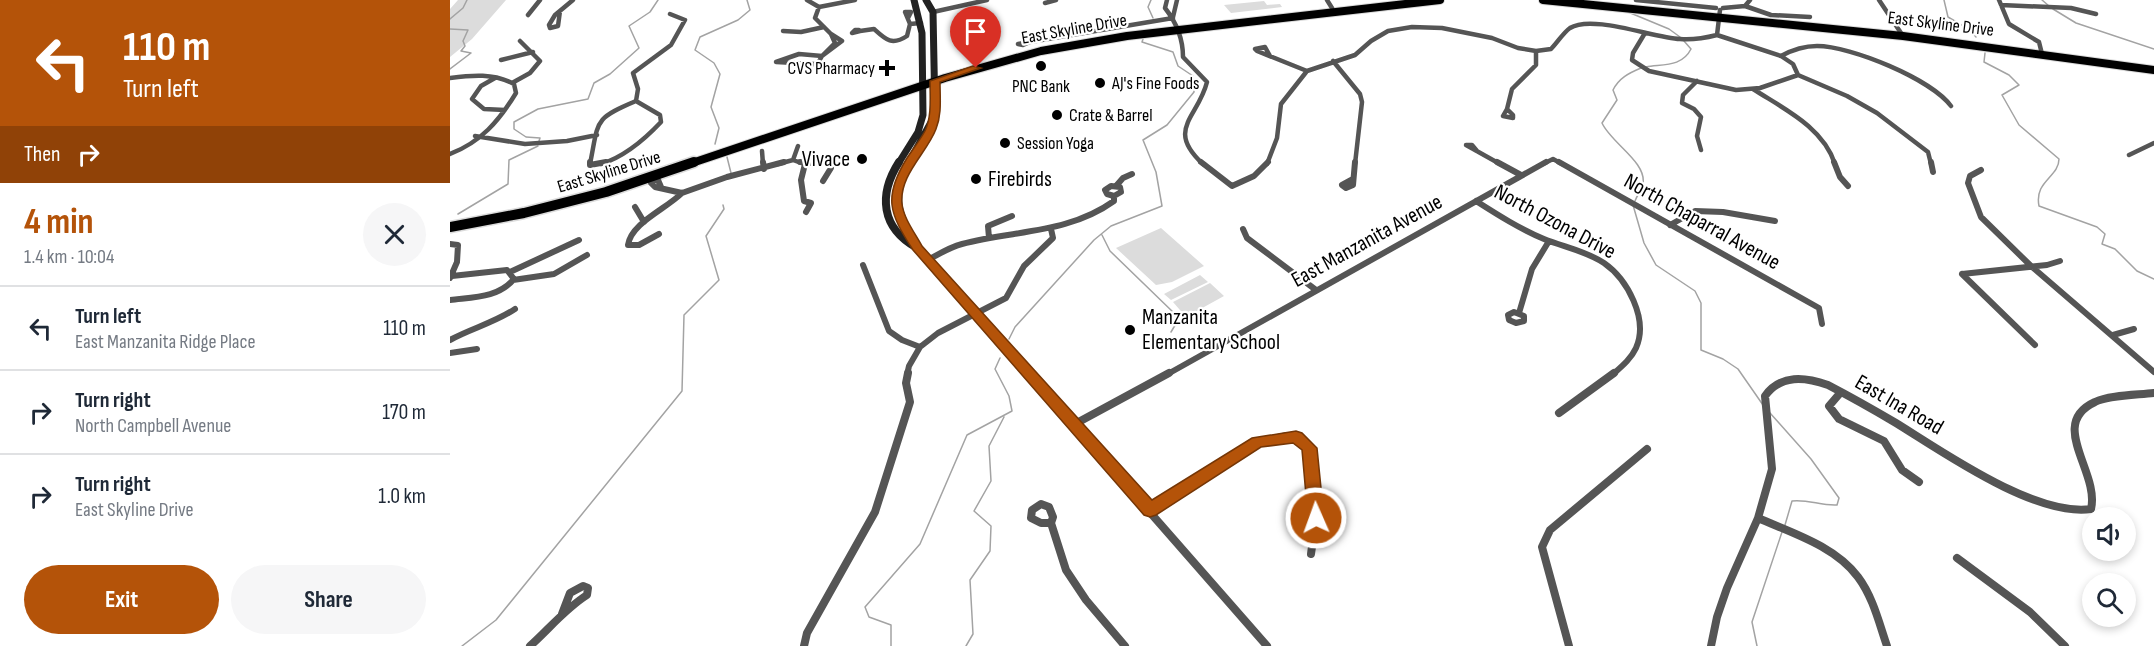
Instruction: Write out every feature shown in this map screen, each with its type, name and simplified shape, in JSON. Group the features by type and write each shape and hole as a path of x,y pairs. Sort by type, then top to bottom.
{"main road":[{"name":"East Skyline Drive","path":"935,78 1175,22 1398,0"},
{"name":"East Skyline Drive","path":"450,220 550,201 650,176 805,120 1042,46 1175,22 1250,21 1440,0"},
{"name":"East Skyline Drive","path":"1543,0 1720,12"},
{"name":"East Skyline Drive","path":"1585,0 1720,12 2154,68"},
{"path":"1250,21 1297,15 1300,11"},
{"path":"1074,44 1084,39 1149,28"},
{"name":"East Skyline Drive","path":"450,227 551,207 719,155 923,82"},
{"path":"719,155 735,147 794,127 805,120"}],"street":[{"path":"528,15 540,0"},
{"path":"560,12 572,0"},
{"path":"807,0 819,7 855,0"},
{"path":"914,0 921,23 922,118 919,128 889,178 884,202 886,213 896,231 904,242 917,248"},
{"path":"926,0 933,12 935,115 930,130 903,173 896,201 902,223 917,248 929,262 1150,510 1267,646"},
{"path":"933,12 987,0"},
{"path":"1045,3 1056,0"},
{"path":"1167,0 1165,8 1175,22 1184,57 1207,82 1202,97 1185,124 1183,132 1196,158 1232,186 1254,176 1268,163 1277,138 1281,104 1307,71 1355,55 1382,33 1412,27 1442,28 1492,38 1518,48 1536,51 1557,45 1565,31 1576,25 1606,25 1687,40 1717,35 1741,45 1780,56 1793,64 1798,75"},
{"path":"1175,22 1177,0"},
{"path":"1327,0 1332,8"},
{"path":"1636,0 1720,12 1744,6 1750,0"},
{"path":"1879,0 1903,34"},
{"path":"2042,52 2039,42 2009,24 2000,2 2071,8 2096,14"},
{"path":"1744,6 1770,15 1810,17"},
{"path":"819,7 815,18 831,34 835,44 818,63 776,62 800,54 822,56"},
{"path":"1717,35 1721,27 1720,12"},
{"path":"636,101 660,115 661,122 654,130 620,155 595,166 589,163 597,135 596,128 601,119 636,101 639,94 633,73 671,45 685,20 670,14"},
{"path":"860,31 876,30 885,41 891,43 908,36 910,24 908,18"},
{"path":"1030,42 1175,22"},
{"path":"910,24 921,23"},
{"path":"783,31 801,32 825,27"},
{"path":"1645,33 1633,53 1632,60 1636,64 1656,72 1728,88 1753,89 1798,75 1847,96 1877,113 1928,152 1933,172"},
{"path":"450,78 485,75 512,83 530,73 538,65 539,58 520,41"},
{"path":"1780,56 1808,46 1850,52 1896,69 1947,99 1951,106"},
{"path":"1507,109 1512,89 1536,65 1536,51"},
{"path":"501,60 533,52"},
{"path":"1270,56 1307,71"},
{"path":"1334,62 1360,94 1362,102 1353,178"},
{"path":"495,77 481,86 472,99 484,109 505,110"},
{"path":"1698,81 1683,95 1682,103 1694,109 1701,117 1698,136 1701,150"},
{"path":"450,153 482,137 494,127 516,93 512,83"},
{"path":"1753,89 1814,132 1827,147 1839,179 1848,186"},
{"path":"475,136 525,144 567,141 597,135"},
{"path":"2129,155 2154,143"},
{"path":"793,160 798,146"},
{"path":"762,151 764,169"},
{"path":"1477,151 1521,175"},
{"name":"East Manzanita Avenue","path":"1073,425 1553,159"},
{"name":"North Chaparral Avenue","path":"1553,159 1819,308 1822,324"},
{"path":"658,234 639,245 628,245 628,239 644,222 666,208 682,193 727,177 793,160 805,164 830,162 831,168 823,181"},
{"path":"805,164 801,180 804,201 811,203 806,212"},
{"path":"1981,170 1970,176 1968,183 1975,207 1981,217 2031,266 2154,372"},
{"path":"1116,186 1123,178 1132,174"},
{"path":"650,176 658,180 661,187 682,193"},
{"path":"929,262 989,238 1070,225 1105,210 1114,201 1114,196 1122,190 1116,186 1108,187 1105,192 1114,196"},
{"name":"North Ozona Drive","path":"1476,201 1525,231 1577,249 1602,262 1620,279 1632,297 1639,317 1639,335 1629,359 1559,413"},
{"path":"635,207 644,222"},
{"path":"1670,225 1695,212 1724,212 1774,221"},
{"path":"989,238 988,226 1012,216"},
{"path":"804,646 807,633 875,512 910,402 906,383 909,366 920,347 938,333 1006,298 1024,266 1053,238 1051,229"},
{"path":"1243,229 1247,238 1317,290"},
{"path":"451,277 510,272 579,240"},
{"path":"1519,313 1532,269 1549,241"},
{"path":"450,244 458,244 459,250 459,264 451,277"},
{"path":"450,300 492,293 513,280 554,274 587,255"},
{"path":"2035,345 1962,274 2047,265 2060,261"},
{"path":"863,265 889,331 902,340 920,347"},
{"path":"510,272 513,280"},
{"path":"450,340 466,331 497,321 515,309"},
{"path":"2113,335 2134,329"},
{"path":"450,353 477,349"},
{"name":"East Ina Road","path":"1711,646 1717,617 1727,588 1758,518 1772,469 1766,396 1770,388 1788,379 1815,380 1841,392 2008,489 2061,507 2086,511 2091,509 2095,497 2076,442 2075,422 2078,413 2096,401 2154,393"},
{"path":"1841,392 1829,406 1831,412 1884,441 1902,470 1919,482"},
{"path":"1150,510 1258,442 1287,436 1307,439 1312,458 1317,511 1311,554"},
{"path":"1569,646 1560,607 1547,571 1542,547 1544,539 1550,530 1647,449"},
{"path":"1758,518 1831,553 1857,576 1869,597 1887,646"},
{"path":"1051,523 1066,570 1086,600 1125,646"},
{"path":"1957,558 2030,612 2065,646"},
{"path":"530,646 562,614"}],"shaded area":[{"path":"458,0 506,0 472,39 450,57 450,9"},
{"path":"1264,1 1267,5 1280,4 1282,7 1231,13 1224,5"},
{"path":"1161,228 1204,266 1172,282 1156,285 1116,248"},
{"path":"1200,275 1208,282 1171,300 1164,294"},
{"path":"1210,283 1224,296 1186,317 1173,302"}],"waterway":[{"path":"450,19 463,8 467,0"},
{"path":"539,141 540,138 526,137 514,129 514,122 538,109 588,99 594,83 610,74 639,48 629,26 650,12 658,0"},
{"path":"715,144 719,128 711,107 720,74 714,63 695,50 700,37 738,20 750,10 747,0"},
{"path":"1151,0 1148,7 1153,18"},
{"path":"1944,0 1948,17 1970,30 1976,37"},
{"path":"2042,0 2049,6"},
{"path":"2053,9 2076,23 2154,49"},
{"path":"1628,12 1669,29 1680,37"},
{"path":"450,29 468,30 463,41 465,46 461,51 471,53 450,69"},
{"path":"1009,339 1015,327 1094,240 1111,226 1162,206 1156,172 1143,140 1167,125 1194,92 1193,76 1178,66 1173,52 1142,42 1143,39"},
{"path":"1646,67 1672,64 1683,59 1691,49 1684,41"},
{"path":"1985,53 1984,62 2009,75 2019,85 2002,95 2019,125 2059,159 2058,165 2040,191 2039,206 2097,227 2105,234 2102,244 2115,249 2137,271 2154,279"},
{"path":"1635,201 1643,184 1640,168 1602,123 1617,100 1613,90 1615,86 1625,76 1641,68"},
{"path":"458,214 508,184 509,160 538,146"},
{"path":"727,157 731,173"},
{"path":"462,646 496,620 682,391 684,315 719,280 706,236 724,209 723,205"},
{"path":"1633,205 1644,243 1656,265 1695,291 1701,303 1701,350 1723,359 1738,369 1763,405"},
{"path":"1102,235 1110,251 1174,313 1177,322 1171,332"},
{"path":"891,646 891,625 869,617 865,607 920,544 967,435 1012,411 1009,396 995,369 1000,358"},
{"path":"1770,413 1811,459 1839,498 1837,505 1792,501 1785,525"},
{"path":"966,646 973,634 970,580 990,551 991,526 974,511 991,481 989,446 1004,417"},
{"path":"1757,646 1752,622 1782,532"}],"place":[{"name":"PNC Bank","path":"1041,66"},
{"name":"CVS Pharmacy","path":"887,68"},
{"name":"AJ's Fine Foods","path":"1100,83"},
{"name":"Crate & Barrel","path":"1057,115"},
{"name":"Session Yoga","path":"1005,143"},
{"name":"Vivace","path":"862,159"},
{"name":"Firebirds","path":"976,179"},
{"name":"Manzanita Elementary School","path":"1130,330"}],"route":[{"path":"976,68 935,81 935,115 930,130 903,173 896,201 898,213 917,248 1150,510 1244,449 1258,442 1287,436 1298,437 1310,448 1316,518"}]}
